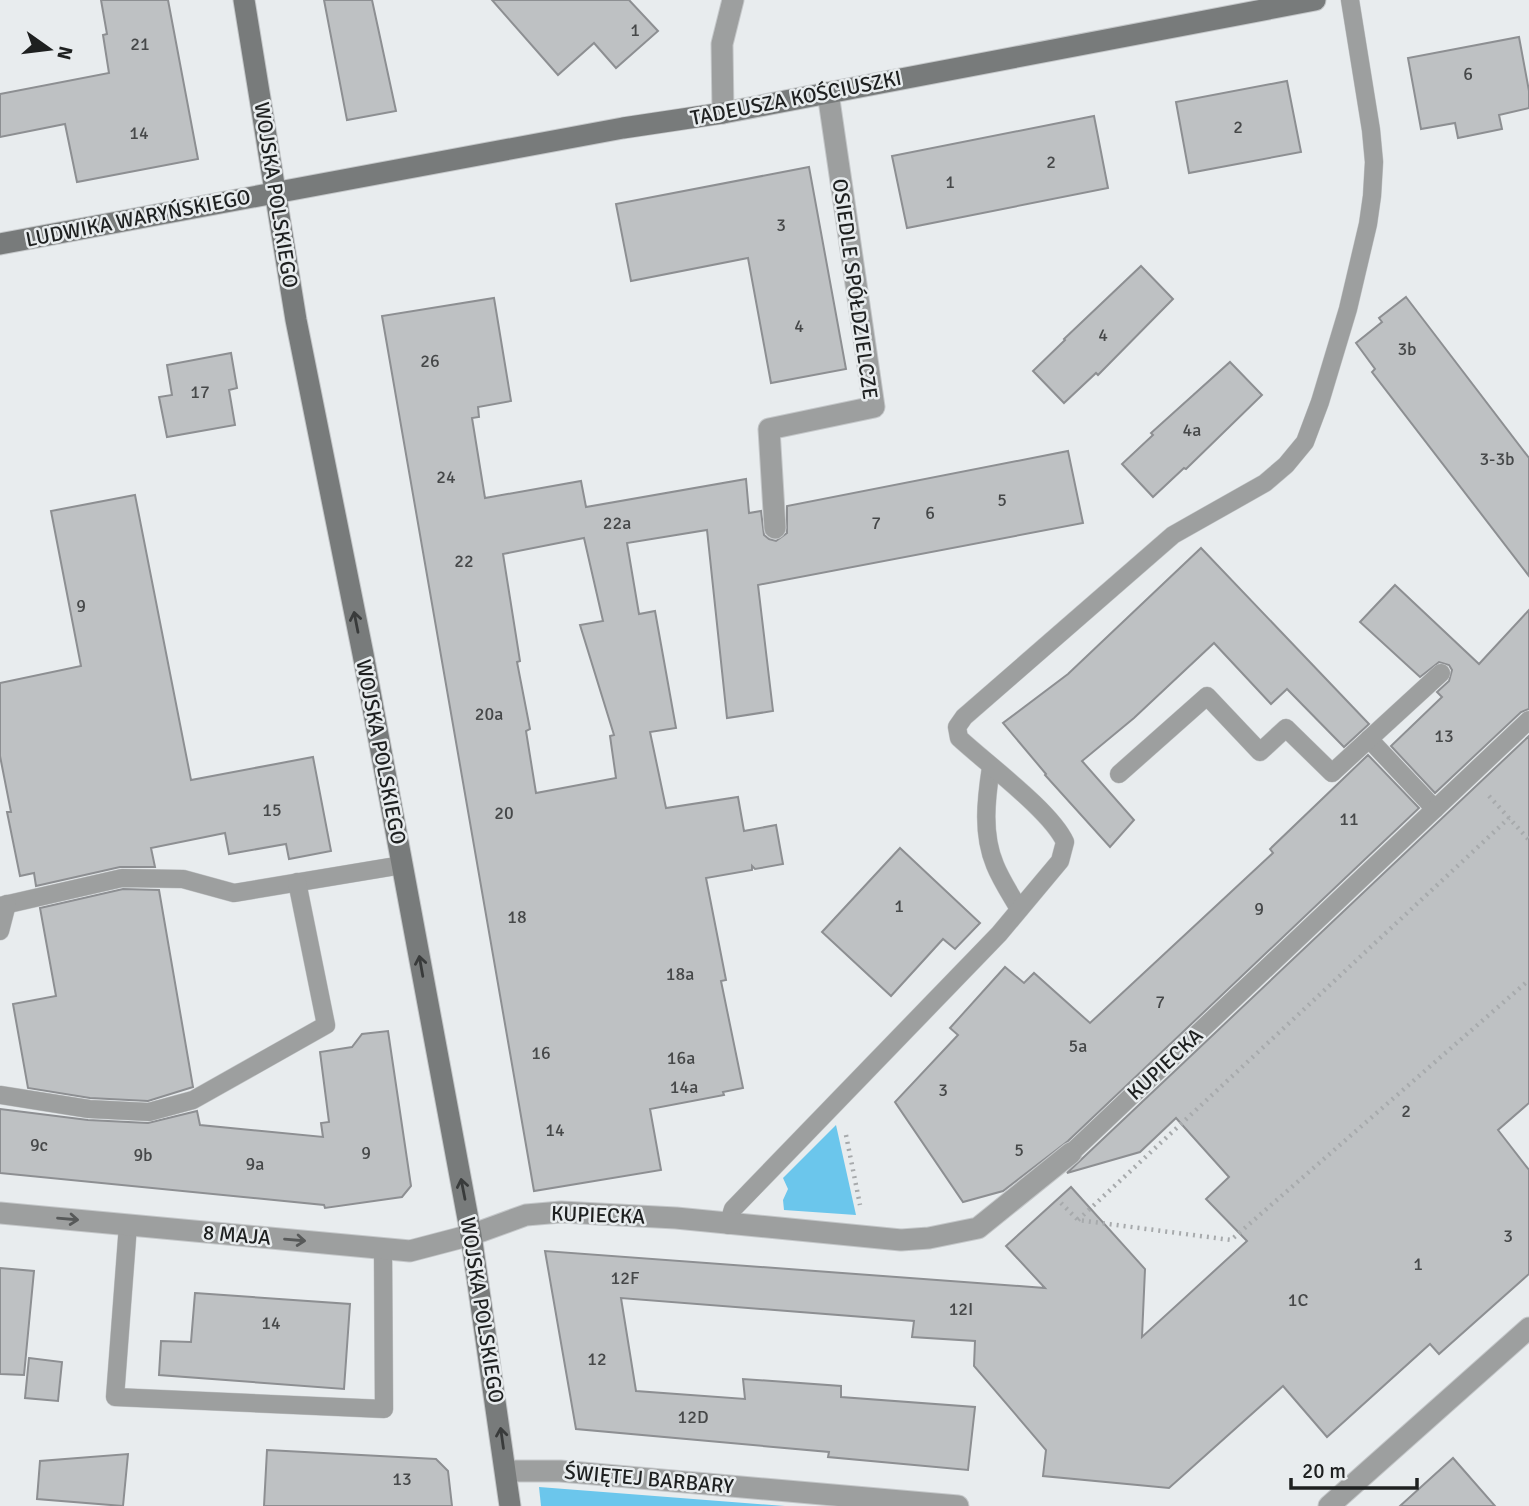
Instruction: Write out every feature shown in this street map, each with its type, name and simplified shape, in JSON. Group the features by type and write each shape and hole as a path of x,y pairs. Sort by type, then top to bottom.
{"street":[{"name":"WOJSKA POLSKIEGO","path":"244,0 296,320 363,654 471,1236 510,1506"},
{"path":"723,113 722,44 733,0"},
{"name":"TADEUSZA KOŚCIUSZKI","path":"276,192 623,128 723,113 1315,0"},
{"name":"OSIEDLE SPÓŁDZIELCZE","path":"775,528 769,429 874,407 828,93"},
{"name":"LUDWIKA WARYŃSKIEGO","path":"0,244 276,192"},
{"name":"KUPIECKA","path":"471,1236 526,1215 561,1212 676,1218 901,1240 978,1228 1071,1153"},
{"name":"8 MAJA","path":"0,1213 410,1251 471,1236"},
{"path":"1329,1506 1529,1328"},
{"name":"ŚWIĘTEJ BARBARY","path":"507,1471 560,1471 836,1500 958,1506"}],"lane":[{"path":"728,1225 733,1209 999,934 1060,862 1065,842 1062,834 1034,805 959,738 957,727 964,717 1173,535 1265,483 1286,465 1304,442 1320,402 1348,309 1368,224 1371,196 1374,162 1371,130 1350,0"},
{"path":"1119,774 1207,696 1260,752 1286,728 1332,774 1441,673"},
{"name":"KUPIECKA","path":"1071,1153 1529,720"},
{"path":"1369,739 1435,808"},
{"path":"991,767 986,813 988,837 995,866 1019,909"},
{"path":"0,931 3,905 122,878 183,879 234,893 402,865"},
{"path":"0,1095 89,1109 149,1112 193,1100 326,1025 297,882"},
{"path":"128,1225 115,1396 384,1409 383,1248"}],"path":[{"path":"1470,776 1529,839"},
{"path":"1078,1220 1509,818"},
{"path":"1038,1180 1078,1220 1231,1240 1529,980"},
{"path":"839,1100 866,1237"}],"shaded area":[{"path":"836,1125 856,1215 784,1210 783,1200 788,1189 783,1178"},
{"path":"539,1487 785,1506 541,1506"}],"building":[{"path":"101,0 168,0 198,159 77,182 65,124 0,137 0,94 109,73 103,35 107,34"},
{"path":"324,0 372,0 396,111 347,120"},
{"path":"492,0 629,0 658,31 616,68 594,43 558,75"},
{"path":"1519,37 1529,91 1529,108 1499,115 1502,129 1458,138 1455,123 1421,129 1408,58"},
{"path":"1287,81 1301,152 1189,173 1176,102"},
{"path":"1094,116 1108,188 907,228 892,156"},
{"path":"809,167 846,369 771,383 748,258 631,281 616,204"},
{"path":"1141,266 1173,299 1098,375 1096,373 1064,403 1033,371"},
{"path":"1406,297 1529,458 1529,576 1372,372 1375,369 1356,343 1382,322 1379,318"},
{"path":"494,298 511,401 478,407 479,417 472,418 485,498 581,481 586,507 746,479 749,513 761,511 764,535 776,541 787,533 787,506 1068,451 1083,523 758,585 773,711 727,718 707,530 627,543 639,614 655,611 676,728 650,732 666,808 738,797 744,831 776,825 783,864 755,869 752,866 752,870 706,878 726,980 721,981 743,1088 723,1092 724,1095 650,1109 661,1170 534,1191 382,316","holes":["584,538 603,621 580,625 614,735 610,736 616,778 536,793 526,731 530,729 517,662 520,661 503,554"]},
{"path":"231,353 237,388 229,390 235,425 167,437 159,397 172,395 167,365"},
{"path":"1230,362 1262,395 1186,469 1153,497 1122,464 1153,435 1151,433"},
{"path":"135,495 191,780 313,757 331,851 289,859 286,844 229,854 225,833 151,848 155,867 120,867 36,886 34,873 20,876 7,812 11,812 0,756 0,683 81,666 51,511"},
{"path":"1201,548 1369,724 1344,747 1287,689 1271,704 1214,643 1134,718 1082,761 1134,820 1110,847 1045,775 1003,723 1068,674"},
{"path":"1395,585 1479,664 1529,610 1529,709 1521,712 1435,793 1391,746 1442,697 1437,692 1449,681 1452,670 1449,665 1439,662 1420,677 1360,622"},
{"path":"1529,736 1529,1103 1498,1130 1529,1170 1529,1274 1439,1354 1430,1344 1327,1437 1283,1386 1169,1488 1043,1476 1046,1450 974,1366 975,1341 912,1337 914,1321 621,1298 636,1391 745,1399 743,1379 841,1386 841,1397 975,1407 968,1470 828,1457 829,1452 576,1429 545,1251 1045,1288 1006,1246 1071,1187 1145,1269 1142,1337 1247,1241 1206,1199 1229,1177 1176,1118 1140,1152 1067,1173"},
{"path":"1368,755 1419,808 1068,1141 1003,1191 963,1202 895,1102 958,1035 950,1028 1005,967 1024,983 1034,973 1090,1023 1273,853 1270,849"},
{"path":"900,848 980,923 955,949 943,939 891,996 822,932"},
{"path":"123,889 159,890 193,1087 148,1101 90,1098 28,1088 13,1004 56,996 40,908"},
{"path":"388,1031 411,1186 402,1197 325,1208 324,1205 0,1173 0,1109 88,1120 148,1123 197,1111 200,1125 323,1137 321,1123 329,1122 320,1052 352,1047 362,1034"},
{"path":"0,1268 34,1271 24,1375 0,1374"},
{"path":"195,1293 350,1304 344,1389 159,1375 161,1341 191,1342"},
{"path":"29,1358 62,1362 58,1401 25,1398"},
{"path":"267,1450 436,1459 448,1471 452,1506 264,1506"},
{"path":"128,1454 123,1506 37,1499 40,1461"},
{"path":"1453,1458 1495,1506 1400,1506"}]}
